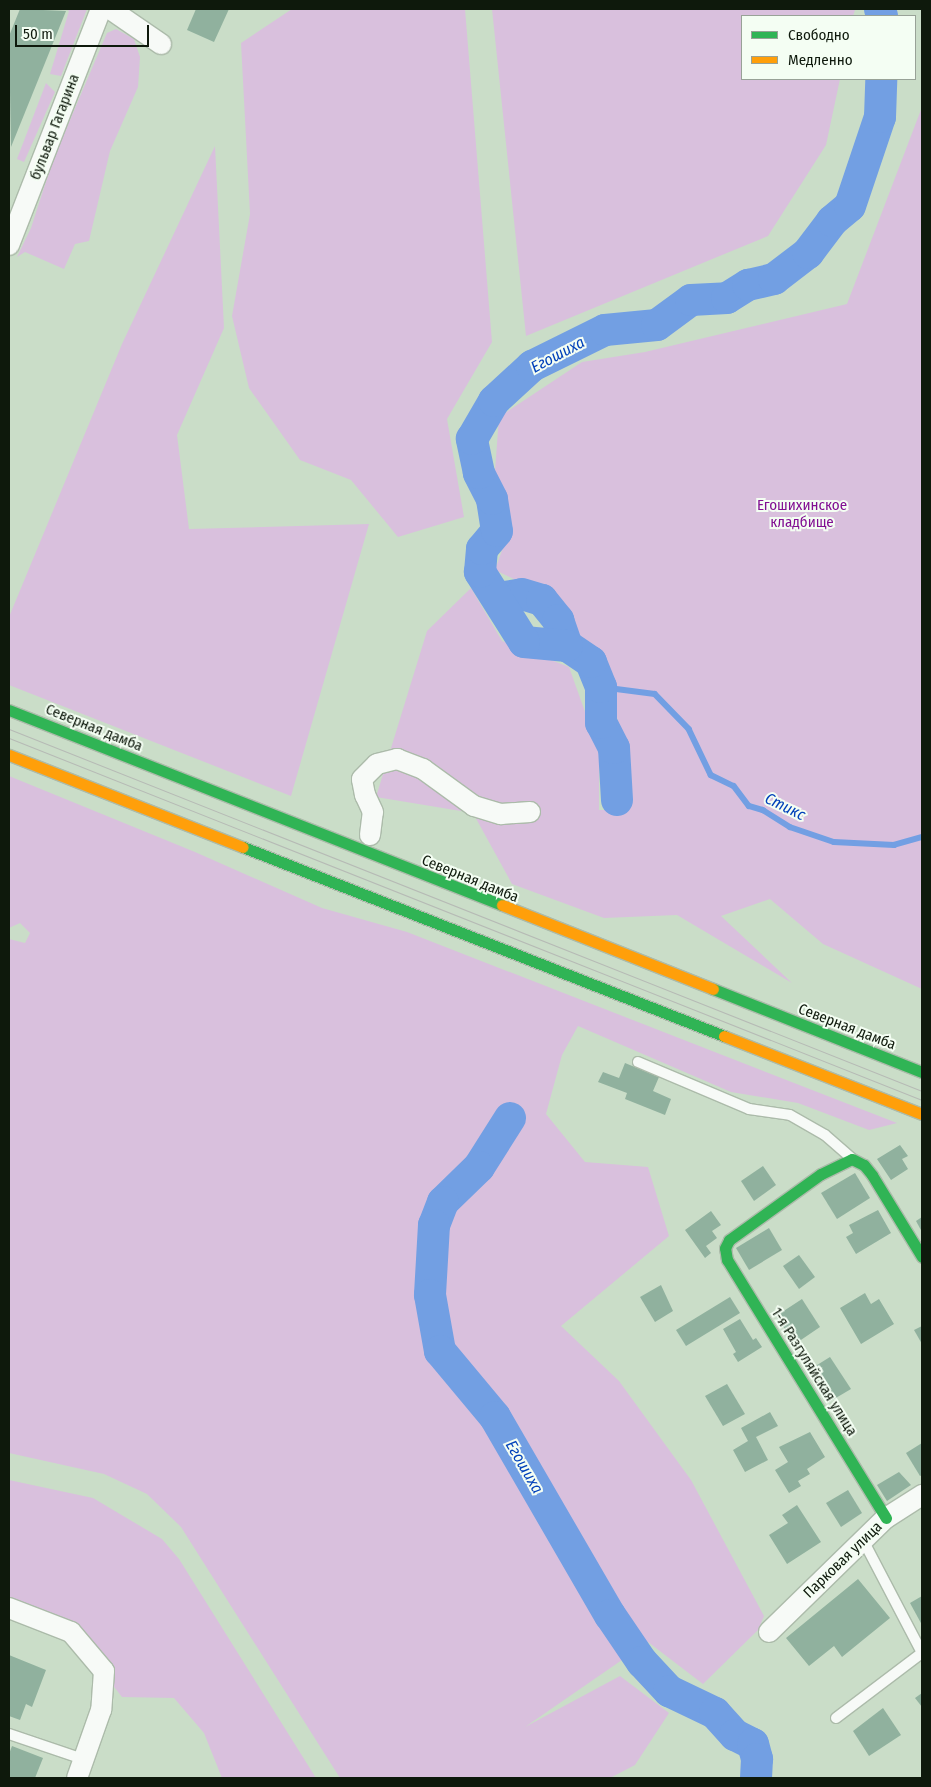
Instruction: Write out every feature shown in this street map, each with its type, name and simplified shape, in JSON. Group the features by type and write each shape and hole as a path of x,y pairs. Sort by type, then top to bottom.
{"main road":[{"name":"Северная дамба","path":"9,710 922,1072"},
{"path":"9,755 922,1114"},
{"path":"852,1159 864,1165 872,1175 922,1258"},
{"name":"1-я Разгуляйская улица","path":"852,1159 821,1174 729,1240 724,1248 727,1260 886,1518"}],"street":[{"name":"бульвар Гагарина","path":"9,245 101,9"},
{"path":"110,9 161,44"},
{"path":"370,835 373,812 364,795 362,778 376,764 398,759 423,769 474,806 501,814 530,812"},
{"name":"Парковая улица","path":"769,1632 886,1518 922,1494"},
{"path":"9,1608 71,1632 104,1671 101,1710 77,1778"}],"lane":[{"path":"638,1062 749,1109 790,1115 825,1135 852,1159"},
{"path":"836,1718 922,1653 863,1540"},
{"path":"9,1734 83,1759"}],"green space":[{"path":"66,9 87,9 61,76 50,74 69,11"},
{"path":"292,9 465,9 492,342 447,419 464,517 398,537 351,480 300,460 249,388 232,316 250,214 241,43"},
{"path":"492,9 855,10 853,15 741,15 741,80 840,80 826,145 768,236 526,336"},
{"path":"116,29 134,39 140,57 138,87 110,151 89,241 75,244 64,269 25,252 17,257 31,228 53,160 107,33"},
{"path":"46,83 55,92 24,162 17,159"},
{"name":"Егошихинское кладбище","path":"922,107 922,989 823,944 770,899 721,916 792,983 677,915 604,918 512,884 473,813 376,797 427,631 471,588 502,641 569,667 599,751 599,810 626,810 627,760 609,683 596,655 570,630 559,608 537,590 495,570 511,525 494,484 499,417 582,362 645,352 847,304"},
{"path":"215,146 224,328 177,435 189,529 369,524 291,796 9,685 9,617 122,344"},
{"path":"9,776 195,852 322,908 407,932 897,1123 869,1130 798,1103 731,1092 578,1026 562,1055 546,1114 585,1162 648,1167 669,1236 561,1326 619,1381 691,1480 764,1616 758,1630 703,1684 648,1642 525,1727 620,1676 669,1713 635,1765 610,1778 340,1778 181,1527 147,1494 104,1474 9,1453 9,939 25,943 30,933 20,923 9,928"},
{"path":"9,1480 93,1498 162,1539 179,1559 316,1778 222,1778 204,1733 174,1698 122,1697 71,1632 9,1604"}],"building":[{"path":"20,9 66,11 11,147 9,36"},
{"path":"196,9 229,9 214,42 187,30"},
{"path":"625,1063 659,1077 653,1091 671,1099 665,1115 625,1099 627,1093 598,1082 603,1072 619,1078"},
{"path":"900,1145 908,1156 902,1159 908,1169 891,1180 877,1159"},
{"path":"763,1166 776,1185 754,1201 741,1181"},
{"path":"855,1173 870,1198 837,1219 821,1193"},
{"path":"878,1210 891,1233 856,1254 846,1237 853,1233 849,1225"},
{"path":"711,1211 721,1225 712,1231 717,1238 706,1246 711,1253 705,1258 685,1230"},
{"path":"922,1217 922,1232 916,1221"},
{"path":"769,1228 782,1250 749,1270 736,1248"},
{"path":"799,1255 815,1277 799,1289 783,1266"},
{"path":"661,1285 673,1311 655,1322 640,1297"},
{"path":"865,1293 871,1304 879,1299 894,1324 861,1344 840,1308"},
{"path":"730,1297 740,1313 686,1346 676,1330"},
{"path":"802,1299 820,1327 795,1344 776,1316"},
{"path":"740,1319 753,1340 756,1338 762,1347 738,1362 733,1354 736,1352 723,1329"},
{"path":"922,1326 922,1344 914,1330"},
{"path":"830,1357 851,1389 829,1402 809,1370"},
{"path":"727,1384 745,1414 723,1426 705,1396"},
{"path":"770,1412 778,1426 756,1437 768,1460 745,1472 733,1450 748,1441 741,1428"},
{"path":"810,1432 825,1457 807,1469 810,1474 798,1481 801,1486 789,1493 775,1470 788,1462 779,1447"},
{"path":"922,1443 922,1475 920,1476 906,1453"},
{"path":"899,1472 911,1485 887,1501 877,1485"},
{"path":"848,1490 862,1513 841,1527 826,1503"},
{"path":"797,1505 821,1542 787,1564 769,1535 788,1523 782,1515"},
{"path":"858,1579 890,1618 842,1657 834,1646 809,1666 786,1638"},
{"path":"922,1596 922,1625 910,1603"},
{"path":"9,1655 46,1670 32,1707 26,1704 20,1720 9,1716"},
{"path":"922,1693 922,1707 915,1698"},
{"path":"883,1708 901,1735 869,1756 853,1731"},
{"path":"12,1746 43,1758 35,1778 9,1778 9,1754"}],"waterway":[{"name":"Егошиха","path":"880,9 882,15"},
{"name":"Егошиха","path":"617,800 614,748 601,723 601,687 591,662 567,646 524,642 480,572 482,549 497,531 492,499 479,473 472,439 494,401 532,366 605,330 657,325 691,300 727,298 748,285 774,279 808,253 832,221 850,206 880,117 881,80"},
{"path":"498,598 522,594 542,600 558,620 567,646"},
{"name":"Стикс","path":"601,687 655,694 689,729 711,775 734,786 749,806 763,810 790,827 834,842 894,845 922,837"},
{"name":"Егошиха","path":"510,1118 479,1167 443,1202 434,1225 430,1295 440,1351 495,1417 610,1615 642,1662 669,1691 715,1713 735,1735 753,1744 757,1759 756,1778"}],"tram line":[{"path":"9,729 922,1091"},
{"path":"9,738 922,1100"}],"traffic: fast":[{"path":"9,710 502,905"},
{"path":"243,847 724,1036"},
{"path":"713,989 922,1072"},
{"path":"886,1518 727,1260 725,1248 729,1240 821,1174 852,1159 864,1165 872,1175 922,1257"}],"traffic: slow":[{"path":"9,755 243,847"},
{"path":"502,905 713,989"},
{"path":"724,1036 922,1114"}]}
